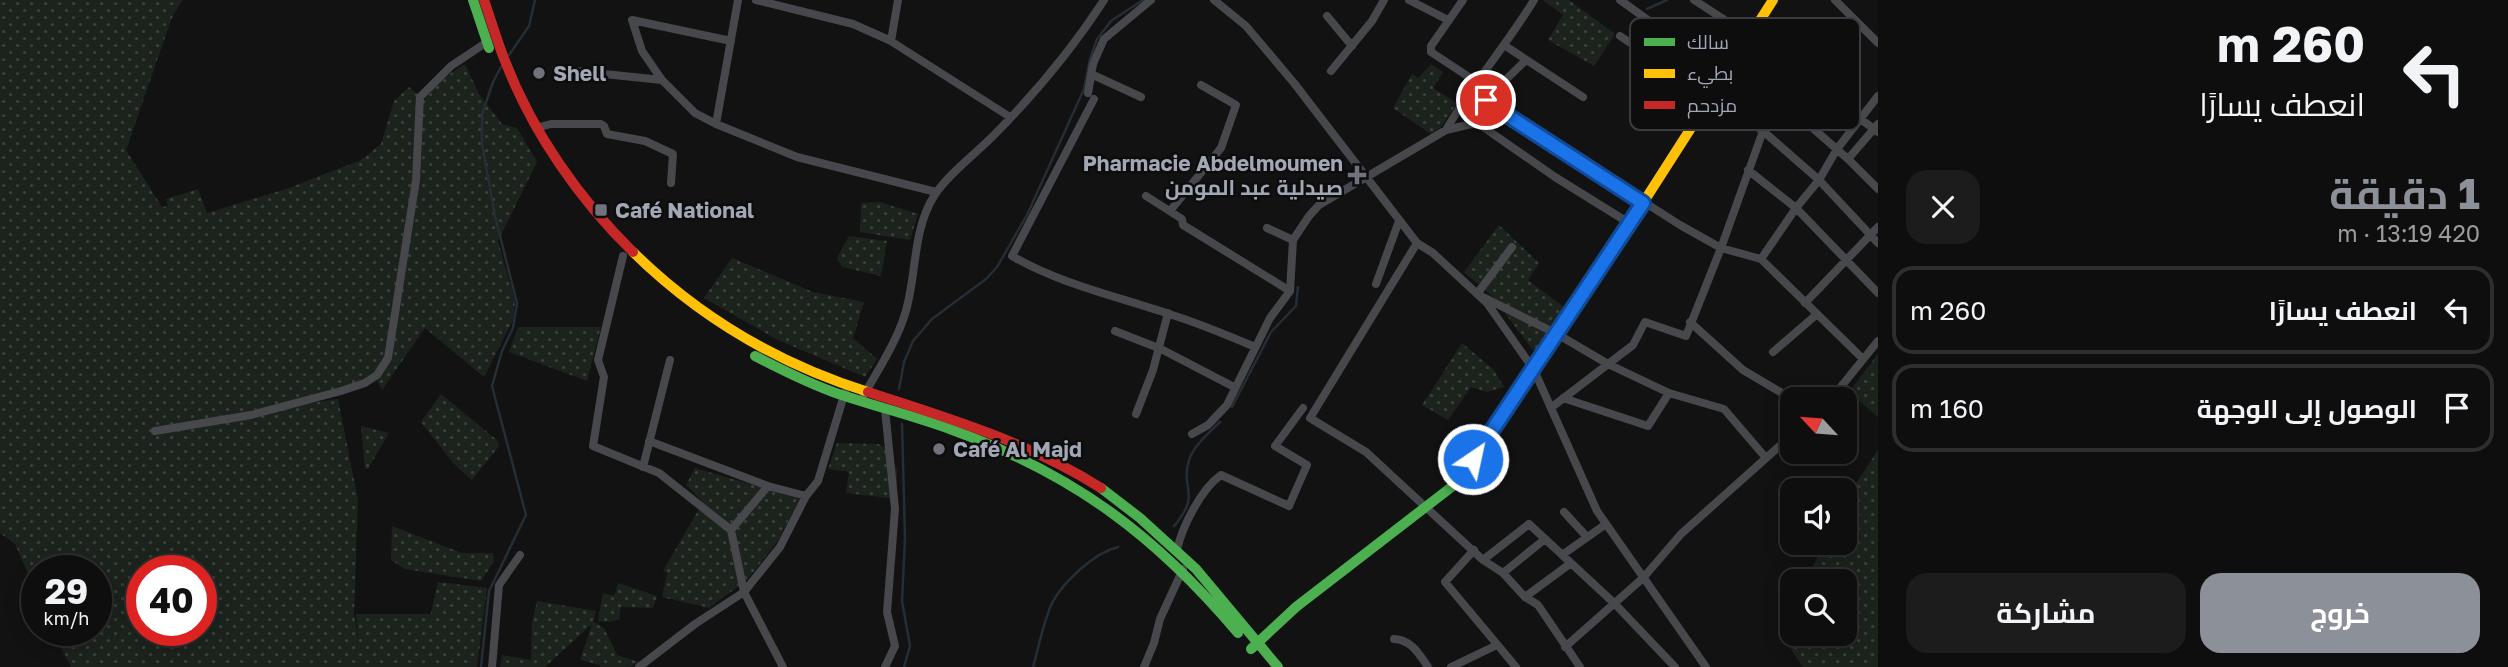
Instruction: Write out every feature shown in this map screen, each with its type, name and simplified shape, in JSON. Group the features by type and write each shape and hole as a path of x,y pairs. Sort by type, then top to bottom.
{"main road":[{"path":"473,0 487,42 496,54"},
{"path":"484,0 502,70 524,123 553,170 586,215 623,256 672,301 732,343 798,378 863,397 950,417 993,432 1121,503 1177,550 1185,566"},
{"path":"1760,18 1773,0"},
{"path":"502,70 561,168 594,212 663,282 707,316 745,340 845,391"},
{"path":"1254,646 1296,607 1458,482 1534,370 1689,130"},
{"path":"863,397 885,409 974,437 1055,468 1185,566 1254,646 1278,667"},
{"path":"1254,646 1266,667"}],"street":[{"path":"716,124 738,0"},
{"path":"756,0 853,24 891,41 1010,117"},
{"path":"891,41 898,0"},
{"path":"863,397 903,320 921,226 936,192 999,131 1052,73 1084,32 1104,0"},
{"path":"1151,0 1104,39 1091,74 1091,96 1012,256 1044,272 1128,302 1168,313 1255,346"},
{"path":"1214,0 1246,26 1278,64 1417,243 1433,253 1487,303 1534,370 1597,511 1706,667"},
{"path":"1332,71 1372,21 1384,0"},
{"path":"1409,0 1448,20"},
{"path":"1463,0 1431,46 1431,52 1475,81"},
{"path":"1446,130 1475,81 1504,45 1534,0"},
{"path":"1620,0 1645,18"},
{"path":"1694,0 1722,18"},
{"path":"1835,0 1853,18"},
{"path":"1327,16 1352,46"},
{"path":"731,41 632,20 642,51 662,80 695,113 797,157 936,192"},
{"path":"1860,25 1878,43"},
{"path":"1620,36 1630,43"},
{"path":"155,430 259,413 341,391 365,383 377,375 388,358 416,180 420,97 451,66 487,42"},
{"path":"1504,45 1583,97"},
{"path":"1526,60 1486,100 1643,203 1721,248 1761,259 1863,359"},
{"path":"556,69 662,80"},
{"path":"1091,74 1141,97"},
{"path":"1170,211 1221,148 1236,105 1201,85"},
{"path":"1848,159 1877,128 1861,118 1878,96"},
{"path":"1192,434 1208,425 1227,405 1270,318 1290,291 1293,240 1320,205 1446,130 1510,117"},
{"path":"1476,122 1555,177 1629,223"},
{"path":"536,128 551,124 601,124 607,134 646,141 673,153 671,183"},
{"path":"1815,130 1878,189"},
{"path":"1761,259 1852,130"},
{"path":"1552,407 1633,345 1646,322 1685,336 1721,248 1763,131 1819,180 1878,243"},
{"path":"1748,170 1796,208 1878,293"},
{"path":"1146,196 1182,219 1183,225 1290,291"},
{"path":"1376,284 1399,221"},
{"path":"1805,303 1878,227"},
{"path":"1267,228 1293,240"},
{"path":"1417,243 1310,418 1366,452 1483,560 1503,573 1525,597 1538,605 1580,667"},
{"path":"1476,294 1512,247"},
{"path":"623,256 598,360 604,377 593,446 659,473 731,530 744,592 783,667"},
{"path":"1476,294 1669,393 1724,409 1766,458"},
{"path":"1136,414 1159,349 1168,313"},
{"path":"1773,352 1816,315"},
{"path":"1690,322 1743,370 1780,392"},
{"path":"1115,331 1159,349 1234,387"},
{"path":"1841,387 1878,341"},
{"path":"643,467 670,360"},
{"path":"639,667 695,624 744,592 780,547 806,496 818,481 845,391"},
{"path":"1563,398 1648,426 1669,393"},
{"path":"1177,550 1181,533 1211,482 1221,475 1289,506 1307,465 1275,446 1303,408"},
{"path":"885,409 895,509 887,612 895,646 885,667"},
{"path":"649,441 768,486 806,496"},
{"path":"1565,647 1643,578 1681,534 1780,446"},
{"path":"731,530 768,486"},
{"path":"1564,512 1587,537"},
{"path":"1483,560 1529,524 1615,604 1675,667"},
{"path":"1562,555 1606,524"},
{"path":"1503,573 1545,539"},
{"path":"1474,550 1445,582 1516,667"},
{"path":"492,667 499,586 520,555"},
{"path":"1525,597 1570,563"},
{"path":"1144,667 1160,620 1185,566"},
{"path":"1394,639 1401,639 1411,645 1428,667"},
{"path":"1451,667 1497,645"}],"shaded area":[{"path":"0,0 182,0 171,20 126,150 162,207 168,206 166,199 198,189 207,213 286,189 361,160 381,144 394,101 409,87 424,100 439,81 465,64 479,94 502,124 517,128 537,162 498,241 515,301 513,320 484,377 425,328 382,390 376,379 242,413 338,399 358,500 354,614 359,645 356,614 431,614 438,582 487,588 477,667 71,667 60,646 112,646 112,555 21,555 21,558 15,544 0,533"},
{"path":"1543,0 1569,0 1615,34 1594,66 1548,40 1563,15"},
{"path":"1431,64 1443,72 1433,88 1457,103 1441,127 1431,134 1393,108 1412,74 1418,78"},
{"path":"880,202 918,214 910,240 860,232 861,203"},
{"path":"1499,225 1539,263 1528,280 1565,308 1535,353 1493,297 1464,272"},
{"path":"849,236 887,241 881,276 842,267 837,258"},
{"path":"732,258 813,292 864,302 853,338 877,359 865,377 778,340 704,298"},
{"path":"518,327 601,327 587,381 509,352"},
{"path":"1462,343 1494,370 1504,387 1487,392 1471,387 1448,420 1422,405"},
{"path":"1878,354 1878,417 1857,399 1857,387 1853,387"},
{"path":"441,394 497,440 499,446 472,480 453,463 421,422"},
{"path":"361,426 389,433 368,469 365,469"},
{"path":"837,443 878,444 890,450 897,470 897,499 846,493 849,472 828,469"},
{"path":"1878,450 1878,667 1803,667 1789,646 1857,646 1857,569 1811,569 1819,555 1857,555 1857,482"},
{"path":"695,468 800,499 777,542 747,580 709,608 662,597 667,573 663,571 703,502 686,485"},
{"path":"392,526 462,553 493,553 494,561 481,581 405,569 391,560"},
{"path":"618,583 657,596 653,608 621,607 619,619 610,622 598,621 603,593 614,596"},
{"path":"537,601 596,611 593,622 604,628 617,655 639,662 629,667 600,667 580,660 592,624 545,667 500,667 502,655 531,660 532,622"}],"waterway":[{"path":"509,55 529,26 535,0"},
{"path":"899,389 904,362 913,341 932,319 986,279 997,267 1027,215 1084,89 1097,39 1111,21 1143,0"},
{"path":"1647,9 1667,0"},
{"path":"481,667 489,591 526,515 492,386 502,351 513,328 517,303 495,216 482,144 482,114 501,67"},
{"path":"1232,407 1271,332 1296,306 1298,287"},
{"path":"1174,526 1189,499 1187,470 1191,455 1220,422"},
{"path":"902,424 905,538 902,601 910,646 904,667"},
{"path":"1033,667 1046,618 1057,595 1072,577 1090,562 1118,547"}],"traffic: fast":[{"path":"473,0 489,48"},
{"path":"755,356 833,392 940,426 1038,467 1111,512 1144,538 1207,598 1238,633"},
{"path":"1251,649 1296,607 1458,482 1496,424"},
{"path":"1101,488 1140,518 1196,569 1278,667"}],"traffic: slow":[{"path":"1761,18 1773,0"},
{"path":"1496,424 1690,130"},
{"path":"633,252 685,298 742,336 803,368 868,392"}],"traffic: jam":[{"path":"484,0 502,53 529,114 576,187 633,252"},
{"path":"868,392 1017,444 1101,488"}],"place":[{"name":"Shell","path":"539,73"},
{"name":"Pharmacie Abdelmoumen صيدلية عبد المومن","path":"1357,175"},
{"name":"Café National","path":"601,210"},
{"name":"Café Al Majd","path":"939,449"}],"route":[{"path":"1473,459 1643,203 1486,100"}]}
